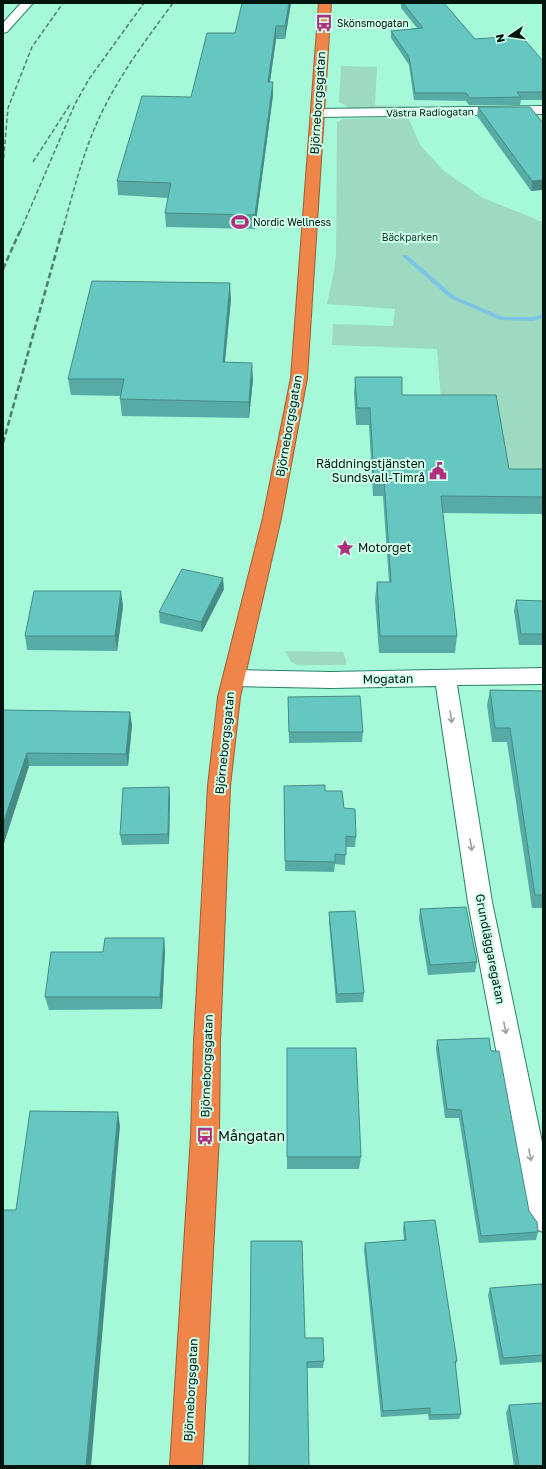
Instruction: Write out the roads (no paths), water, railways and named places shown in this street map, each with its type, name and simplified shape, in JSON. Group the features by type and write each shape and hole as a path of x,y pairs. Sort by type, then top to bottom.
{"highway":[{"name":"Björneborgsgatan","path":"186,1466 205,1136 207,1042 220,786 229,697 272,518 299,378 325,3"}],"street":[{"path":"3,30 27,3"},
{"name":"Västra Radiogatan","path":"317,113 543,110"},
{"name":"Mogatan","path":"234,678 316,680 543,676"},
{"name":"Grundläggaregatan","path":"444,678 480,902 543,1218"}],"waterway":[{"path":"405,256 452,297 502,319 533,319 543,316"}],"railway":[{"path":"3,165 8,108 32,47 63,3"},
{"path":"20,232 75,104 89,79 144,3"},
{"path":"62,232 85,153 104,108 111,94 145,41 173,3"},
{"path":"33,162 71,103"},
{"path":"3,269 20,231"},
{"path":"3,443 62,231"}],"place":[{"name":"Skönsmogatan","path":"324,23"},
{"name":"Nordic Wellness","path":"240,222"},
{"name":"Räddningstjänsten Sundsvall-Timrå","path":"438,471"},
{"name":"Motorget","path":"345,548"},
{"name":"Mångatan","path":"205,1136"}],"park label":[{"name":"Bäckparken","path":"410,237"}]}
